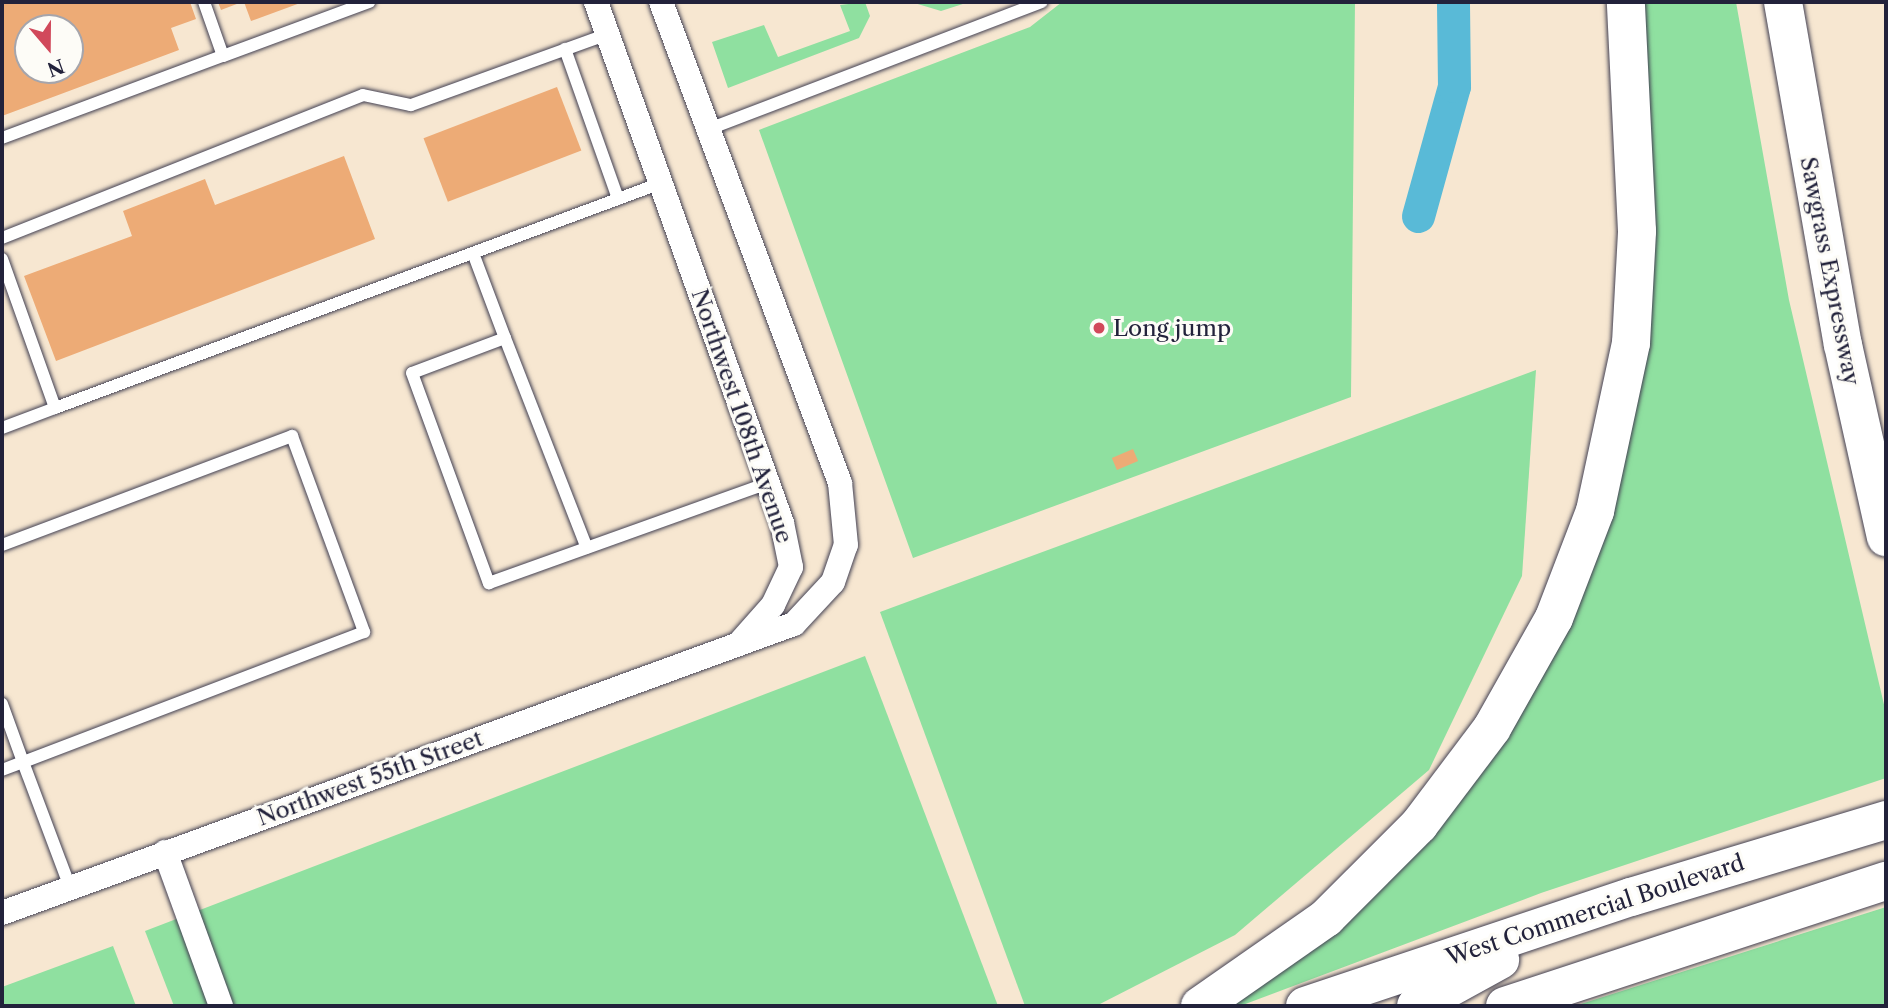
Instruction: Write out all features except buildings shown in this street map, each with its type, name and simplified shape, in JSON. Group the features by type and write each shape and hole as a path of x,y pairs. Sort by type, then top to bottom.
{"highway":[{"path":"1200,1006 1326,918 1419,825 1492,728 1558,607 1607,467 1631,343 1637,231 1626,2"},
{"name":"Sawgrass Expressway","path":"1783,2 1843,345 1886,537"},
{"name":"West Commercial Boulevard","path":"1305,1006 1631,897 1886,820"},
{"path":"1505,1006 1886,881"},
{"path":"1416,1006 1631,897"}],"street":[{"name":"Northwest 108th Avenue","path":"596,2 768,483 791,567 773,605 738,645"},
{"path":"661,2 840,483 846,545 832,582 794,624 738,645"},
{"name":"Northwest 55th Street","path":"2,913 738,645"},
{"path":"165,852 221,1006"}],"lane":[{"path":"204,2 223,56"},
{"path":"2,138 369,2"},
{"path":"709,129 1042,2"},
{"path":"2,237 363,95 411,105 608,34"},
{"path":"565,49 618,199"},
{"path":"2,428 661,183"},
{"path":"473,253 587,548"},
{"path":"2,259 55,408"},
{"path":"505,338 412,373 489,583 768,483"},
{"path":"2,545 292,436 364,632 2,770"},
{"path":"2,704 70,887"}],"green space":[{"path":"865,2 870,16 859,38 728,88 712,42 764,25 778,57 850,31 840,5"},
{"path":"911,2 969,2 941,11"},
{"path":"1062,2 1355,2 1351,397 913,558 759,130 1030,27"},
{"path":"1635,2 1736,2 1789,300 1886,713 1886,778 1541,893 1240,1006 1223,1006 1431,826 1603,520"},
{"path":"1536,370 1522,576 1429,770 1235,935 1096,1006 1025,1006 880,612"},
{"path":"865,656 998,1006 174,1006 145,931"},
{"path":"1886,907 1886,1006 1575,1006 1584,1003"},
{"path":"113,946 136,1006 2,1006 2,987"}],"waterway":[{"path":"1418,216 1454,86 1453,2"}],"place":[{"name":"Long jump","path":"1099,328"}]}
